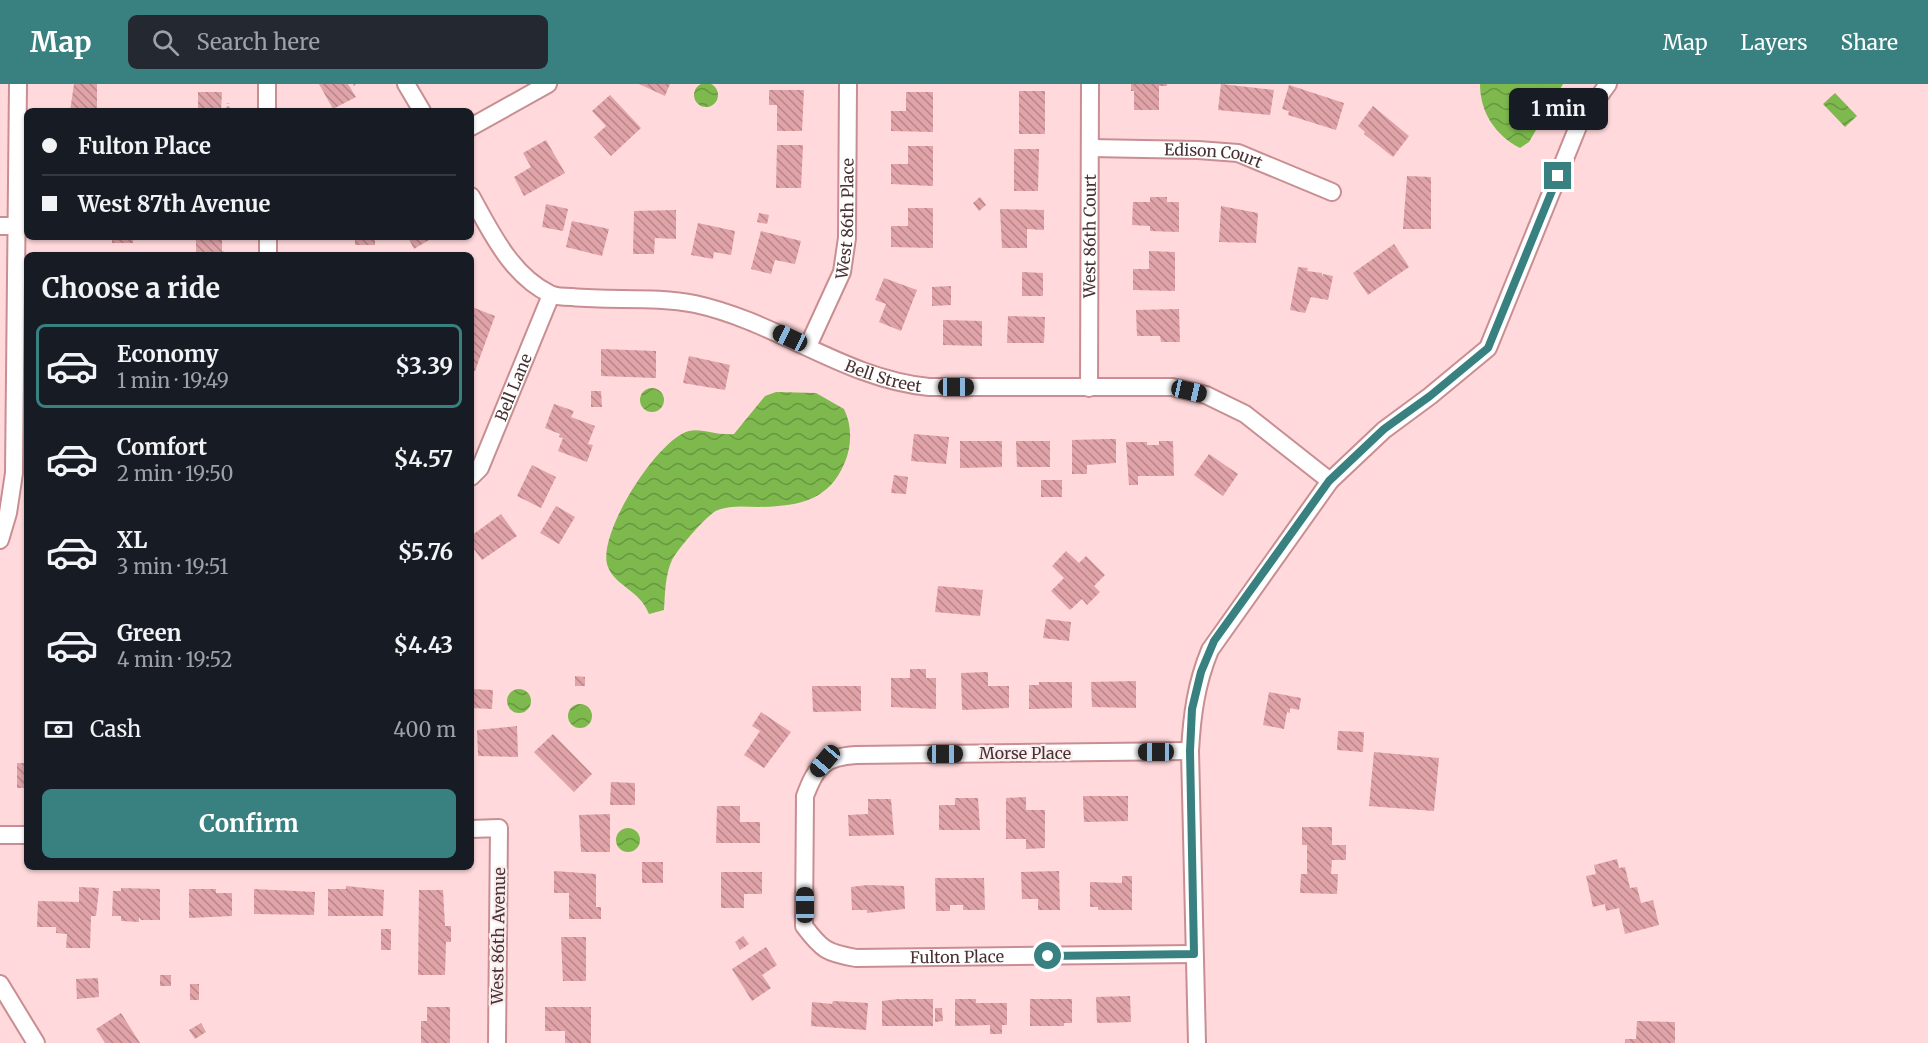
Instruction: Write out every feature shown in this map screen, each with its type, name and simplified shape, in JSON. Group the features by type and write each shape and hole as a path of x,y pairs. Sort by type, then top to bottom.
{"street":[{"path":"0,540 8,513 7,473 18,226 18,84"},
{"path":"267,84 267,108"},
{"path":"406,84 420,108"},
{"path":"474,125 548,84"},
{"name":"West 86th Place","path":"808,346 842,272 847,238 848,84"},
{"name":"West 86th Court","path":"1089,388 1090,84"},
{"path":"1197,1043 1190,751 1192,709 1201,672 1214,641 1329,481 1384,429 1430,396 1488,348 1579,124 1608,84"},
{"name":"Edison Court","path":"1090,148 1238,153 1332,192"},
{"path":"474,201 493,236 518,271 551,295"},
{"path":"0,226 18,226"},
{"name":"Bell Street","path":"551,295 691,303 754,321 857,371 899,384 929,387 1172,387 1206,395 1245,414 1329,481"},
{"name":"Bell Lane","path":"474,474 480,468 551,295"},
{"name":"Morse Place","path":"829,953 814,941 804,926 805,796 812,777 825,761 840,756 856,755 1190,751"},
{"name":"West 86th Avenue","path":"474,829 499,828 497,1043"},
{"path":"0,835 24,835"},
{"name":"Fulton Place","path":"829,953 856,958 1194,954"},
{"path":"0,984 36,1043"}],"path":[{"path":"228,103 228,108"}],"water":[{"path":"706,83 714,87 718,95 714,103 706,107 698,103 694,95 698,87"},
{"path":"1480,84 1563,84 1529,142 1520,148 1503,136 1491,122 1483,104"},
{"path":"1835,93 1857,116 1845,127 1823,104"},
{"path":"652,388 660,392 664,400 660,408 652,412 644,408 640,400 644,392"},
{"path":"776,392 816,393 844,409 849,422 850,442 845,462 838,475 821,493 800,503 728,507 713,513 693,532 672,560 667,578 664,610 649,614 640,599 616,579 608,567 606,553 619,513 646,470 661,451 676,438 694,430 734,434 765,396"},
{"path":"519,689 527,693 531,701 527,709 519,713 511,709 507,701 511,693"},
{"path":"580,704 588,708 592,716 588,724 580,728 572,724 568,716 572,708"},
{"path":"628,828 636,832 640,840 636,848 628,852 620,848 616,840 620,832"}],"building":[{"path":"74,84 97,84 97,108 70,108"},
{"path":"319,84 348,84 356,97 332,108"},
{"path":"639,84 670,84 665,96"},
{"path":"1131,84 1167,84 1167,86 1159,86 1159,110 1134,110 1134,91 1131,91"},
{"path":"1221,84 1274,90 1270,115 1218,110"},
{"path":"1289,85 1344,103 1336,130 1288,115 1289,111 1282,109"},
{"path":"769,90 804,90 802,131 777,131 777,105 769,105"},
{"path":"1019,91 1045,91 1045,134 1019,134"},
{"path":"198,92 222,92 221,108 198,108"},
{"path":"906,92 933,92 933,132 891,131 891,111 906,111"},
{"path":"610,95 641,128 611,156 594,137 606,126 592,111"},
{"path":"1373,106 1409,136 1393,157 1364,134 1365,132 1358,126"},
{"path":"546,140 565,173 524,196 514,177 531,167 523,153"},
{"path":"777,145 803,145 801,188 776,188"},
{"path":"908,146 933,146 933,186 891,184 891,164 908,164"},
{"path":"1014,149 1039,149 1038,191 1014,191"},
{"path":"1407,176 1431,177 1431,229 1403,229"},
{"path":"980,197 986,205 979,211 973,203"},
{"path":"1150,197 1167,197 1167,202 1179,202 1179,232 1150,231 1150,226 1132,225 1133,202 1150,202"},
{"path":"546,204 568,209 563,231 542,227"},
{"path":"1221,206 1258,213 1256,243 1219,242"},
{"path":"908,208 933,208 933,248 891,247 891,226 908,226"},
{"path":"1000,209 1044,210 1044,230 1027,229 1027,248 1002,248"},
{"path":"676,210 676,239 655,238 654,254 633,254 634,211"},
{"path":"759,213 769,215 767,224 757,222"},
{"path":"572,221 609,229 602,256 566,247"},
{"path":"698,223 735,231 731,255 714,252 713,259 691,255"},
{"path":"761,231 801,241 795,264 775,260 771,274 751,269"},
{"path":"112,240 133,240 133,243 112,243"},
{"path":"196,240 222,240 222,252 196,252"},
{"path":"355,240 375,240 375,245 355,245"},
{"path":"410,240 429,240 414,249"},
{"path":"1394,244 1409,267 1368,295 1353,273"},
{"path":"1149,251 1175,252 1175,291 1133,290 1133,269 1149,269"},
{"path":"1298,267 1322,273 1322,277 1323,274 1333,276 1328,300 1311,297 1305,313 1290,310"},
{"path":"1022,272 1043,273 1043,296 1022,296"},
{"path":"884,278 917,290 901,331 879,322 886,304 875,300"},
{"path":"951,286 951,305 932,306 932,287"},
{"path":"474,308 495,316 474,371"},
{"path":"1179,309 1180,342 1161,342 1160,336 1137,336 1136,310"},
{"path":"1008,316 1045,317 1044,343 1007,343"},
{"path":"943,320 982,321 982,346 943,345"},
{"path":"601,349 656,351 656,378 601,376"},
{"path":"689,356 730,365 725,390 683,383"},
{"path":"591,391 601,391 602,407 591,407"},
{"path":"554,404 574,411 571,417 595,426 588,444 593,445 587,462 558,451 563,438 559,437 560,434 545,428"},
{"path":"914,434 949,437 946,464 911,461"},
{"path":"1116,439 1116,463 1087,465 1087,474 1072,474 1072,440"},
{"path":"960,441 1002,441 1002,467 960,468"},
{"path":"1016,441 1050,441 1050,467 1017,467"},
{"path":"1159,441 1173,441 1174,476 1138,476 1138,485 1129,485 1126,442 1147,442 1147,445 1159,445"},
{"path":"1209,454 1238,474 1223,496 1194,475"},
{"path":"532,465 556,477 541,508 517,496"},
{"path":"894,475 908,477 906,494 891,493"},
{"path":"1041,480 1062,480 1062,497 1041,497"},
{"path":"556,506 575,517 559,544 540,533"},
{"path":"501,514 517,536 482,560 474,549 474,534"},
{"path":"1066,551 1079,563 1086,556 1105,575 1094,586 1100,592 1087,605 1082,599 1070,610 1051,591 1064,578 1052,566"},
{"path":"938,586 983,590 980,616 935,612"},
{"path":"1046,619 1071,622 1069,641 1043,638"},
{"path":"910,669 926,669 926,678 936,678 936,709 891,707 891,678 910,678"},
{"path":"988,672 988,686 1009,686 1009,708 962,710 961,673"},
{"path":"575,676 585,677 585,686 575,686"},
{"path":"1136,681 1136,708 1092,707 1091,682"},
{"path":"1039,682 1072,682 1072,708 1029,709 1029,685 1039,685"},
{"path":"812,686 861,686 861,711 813,712"},
{"path":"474,689 493,690 492,709 474,708"},
{"path":"1269,692 1301,698 1299,710 1290,708 1290,713 1287,712 1284,729 1263,725"},
{"path":"761,712 791,732 764,768 744,755 760,731 752,726"},
{"path":"517,726 518,757 478,756 477,730"},
{"path":"1338,731 1364,732 1363,752 1337,750"},
{"path":"553,734 592,774 574,792 534,752"},
{"path":"1374,752 1439,758 1434,811 1369,806"},
{"path":"17,763 24,763 24,788 17,788"},
{"path":"611,782 635,783 635,805 610,805"},
{"path":"1083,796 1128,796 1128,821 1084,822"},
{"path":"1026,797 1026,810 1045,810 1045,848 1026,849 1026,839 1006,839 1006,798"},
{"path":"955,798 978,798 980,830 939,830 939,805 955,805"},
{"path":"868,799 891,799 894,835 849,836 848,815 868,814"},
{"path":"717,806 740,806 740,822 760,822 760,843 716,843"},
{"path":"610,814 610,852 581,852 579,815"},
{"path":"1302,827 1332,827 1332,845 1346,845 1346,860 1332,860 1331,874 1338,874 1337,894 1300,893 1301,874 1307,874 1307,845 1302,845"},
{"path":"1617,859 1619,868 1625,867 1630,888 1637,887 1641,903 1653,900 1659,925 1625,934 1619,908 1606,911 1605,904 1593,907 1586,876 1596,874 1594,865"},
{"path":"642,862 663,862 663,883 642,883"},
{"path":"554,871 596,874 596,907 601,907 601,919 569,919 569,893 554,893"},
{"path":"1059,871 1060,910 1038,910 1038,899 1022,899 1021,872"},
{"path":"721,872 762,872 762,894 744,894 744,908 721,908"},
{"path":"1122,876 1132,876 1132,910 1098,910 1098,907 1090,907 1090,882 1122,883"},
{"path":"935,878 984,878 985,910 963,910 963,905 950,905 950,911 936,911"},
{"path":"346,886 384,890 383,916 328,916 328,889 346,889"},
{"path":"904,886 905,909 867,913 867,910 852,910 851,887"},
{"path":"79,887 99,888 96,916 91,916 90,948 66,948 67,934 56,933 56,927 37,927 38,901 79,902"},
{"path":"121,888 160,889 160,920 141,920 139,917 139,922 121,921 121,916 112,916 113,891 121,891"},
{"path":"189,889 216,889 216,893 232,893 232,916 189,918"},
{"path":"254,889 315,892 314,915 254,914"},
{"path":"419,890 443,890 445,926 451,926 451,942 446,942 445,975 418,975"},
{"path":"381,929 391,929 391,950 381,950"},
{"path":"743,936 749,944 740,950 735,942"},
{"path":"561,937 586,937 586,981 563,981"},
{"path":"766,947 777,965 762,975 771,988 752,1001 732,969"},
{"path":"160,975 171,975 171,986 160,986"},
{"path":"98,978 99,997 77,999 76,979"},
{"path":"190,984 199,984 199,1000 190,1000"},
{"path":"1130,996 1131,1022 1097,1023 1096,997"},
{"path":"933,999 933,1026 882,1026 882,1001"},
{"path":"955,999 976,999 976,1003 1007,1003 1007,1025 1002,1025 1002,1034 990,1034 990,1025 955,1026"},
{"path":"1030,999 1072,999 1072,1023 1064,1023 1064,1026 1030,1026"},
{"path":"833,1001 868,1003 866,1030 811,1026 812,1002 832,1004"},
{"path":"427,1007 450,1007 450,1043 421,1043 421,1021 427,1021"},
{"path":"545,1007 591,1007 591,1043 565,1043 565,1031 545,1031"},
{"path":"935,1008 942,1008 943,1021 935,1022"},
{"path":"121,1013 140,1043 105,1043 96,1029"},
{"path":"1637,1021 1675,1022 1675,1043 1625,1043 1625,1039 1636,1039"},
{"path":"201,1023 206,1032 195,1039 189,1030"}],"route":[{"path":"1048,956 1194,954 1190,751 1192,709 1201,672 1214,641 1329,481 1384,429 1430,396 1488,348 1558,176"}]}
